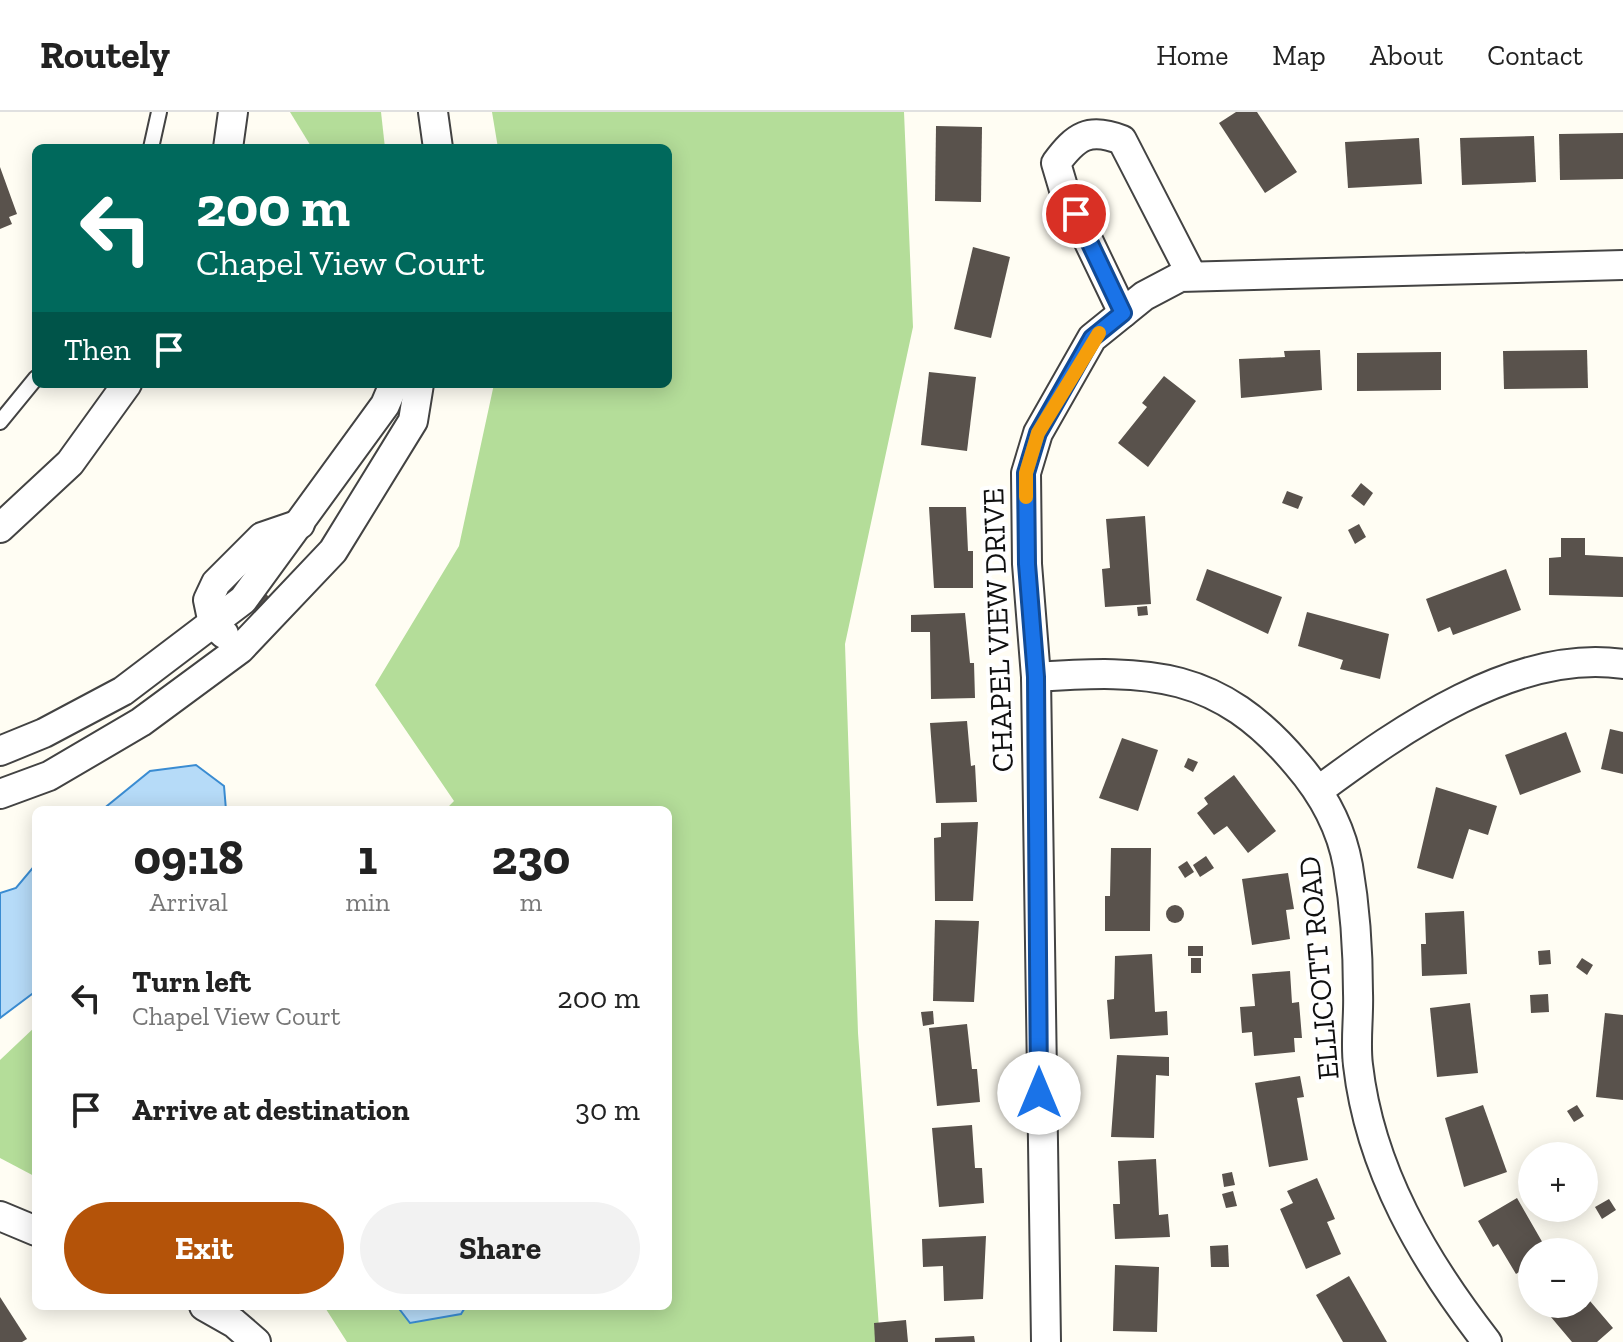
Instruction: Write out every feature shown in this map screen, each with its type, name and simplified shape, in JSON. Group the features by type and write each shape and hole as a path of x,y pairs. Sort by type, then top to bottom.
{"street":[{"path":"229,144 233,112"},
{"path":"433,112 437,144"},
{"path":"1123,313 1064,190 1056,163 1072,141 1102,132 1122,140 1192,276"},
{"name":"CHAPEL VIEW DRIVE","path":"1046,1342 1036,677 1027,564 1026,473 1038,433 1092,338 1156,289 1180,277 1623,265"},
{"path":"0,528 70,463 124,388"},
{"path":"240,649 213,624 208,600 216,583 262,537 300,524 385,405 392,388"},
{"path":"0,794 49,776 141,722 240,649 333,551 413,421 418,388"},
{"path":"300,524 333,551"},
{"path":"0,751 44,733 123,691 213,624"},
{"path":"1319,790 1420,721 1510,679 1552,666 1604,661 1623,664"},
{"name":"ELLICOTT ROAD","path":"1036,677 1112,672 1189,684 1217,694 1281,745 1319,790 1331,812 1348,863 1358,989 1358,1065 1373,1132 1394,1196 1420,1249 1487,1342"},
{"path":"0,1216 32,1229"},
{"path":"207,1310 225,1333 256,1342"}],"lane":[{"path":"152,144 159,112"},
{"path":"0,422 32,383"}],"green space":[{"path":"290,112 381,112 385,144 310,144"},
{"path":"492,112 904,112 913,327 845,644 858,1033 880,1342 347,1342 327,1310 672,1310 672,806 449,806 454,801 375,685 459,546 493,388 672,388 672,144 497,144"},
{"path":"32,1030 32,1175 0,1158 0,1060"}],"water":[{"path":"196,765 224,786 226,806 107,806 150,771"},
{"path":"32,869 32,994 0,1018 0,893 16,888"},
{"path":"400,1310 464,1310 461,1314 410,1323"}],"building":[{"path":"1236,112 1257,112 1297,172 1265,193 1219,123"},
{"path":"936,126 982,127 981,202 935,201"},
{"path":"1623,133 1623,179 1560,180 1559,134"},
{"path":"1534,136 1536,182 1462,185 1460,138"},
{"path":"1419,138 1422,184 1348,188 1345,142"},
{"path":"0,167 17,214 9,217 12,224 0,229"},
{"path":"973,247 1010,257 991,338 954,329"},
{"path":"1320,350 1322,390 1241,398 1239,359 1285,357 1284,351"},
{"path":"1587,350 1588,388 1504,389 1503,351"},
{"path":"1441,352 1441,390 1357,391 1357,353"},
{"path":"929,372 976,377 967,451 921,445"},
{"path":"1164,376 1196,401 1148,467 1118,443 1147,407 1142,403"},
{"path":"1361,483 1373,493 1364,506 1351,496"},
{"path":"1287,491 1303,497 1298,509 1282,503"},
{"path":"929,507 966,507 968,551 973,551 973,588 934,588"},
{"path":"1145,516 1151,604 1105,607 1102,569 1110,568 1106,519"},
{"path":"1359,524 1366,537 1355,544 1348,530"},
{"path":"1561,538 1585,538 1585,555 1623,557 1623,597 1549,595 1549,558 1561,557"},
{"path":"1207,569 1282,597 1268,634 1196,600"},
{"path":"1506,569 1521,610 1453,635 1450,627 1438,632 1426,599"},
{"path":"262,590 274,602 261,614 249,602"},
{"path":"1147,606 1148,615 1138,616 1137,607"},
{"path":"1307,612 1389,634 1380,679 1340,669 1343,660 1298,646"},
{"path":"965,613 970,663 974,663 975,698 931,699 930,632 911,632 911,615"},
{"path":"967,721 971,766 975,765 977,802 936,803 930,723"},
{"path":"1610,729 1623,732 1623,774 1601,769"},
{"path":"1566,732 1581,772 1520,795 1505,755"},
{"path":"1122,738 1158,750 1138,811 1099,798"},
{"path":"1188,758 1198,762 1193,772 1184,767"},
{"path":"1234,775 1276,831 1248,853 1227,826 1214,835 1197,813 1208,804 1204,798"},
{"path":"1436,787 1497,806 1488,835 1469,829 1453,879 1417,868"},
{"path":"978,822 973,901 935,901 934,838 941,837 941,823"},
{"path":"1111,848 1151,848 1150,931 1105,931 1105,896 1110,896"},
{"path":"1206,856 1214,868 1200,877 1193,865"},
{"path":"1187,861 1194,872 1185,878 1178,867"},
{"path":"1288,873 1294,909 1286,910 1290,939 1252,945 1242,879"},
{"path":"1175,905 1184,914 1175,923 1166,914"},
{"path":"1464,911 1467,974 1422,976 1421,944 1426,944 1425,913"},
{"path":"935,920 979,921 974,1002 933,1001"},
{"path":"1188,946 1203,946 1203,956 1188,956"},
{"path":"1550,950 1551,964 1539,965 1538,951"},
{"path":"1152,954 1155,1012 1167,1011 1168,1035 1110,1039 1107,1000 1114,999 1115,956"},
{"path":"1191,958 1201,958 1201,973 1191,973"},
{"path":"1582,958 1593,965 1587,975 1576,967"},
{"path":"1290,971 1292,1003 1299,1002 1302,1038 1294,1038 1295,1052 1254,1056 1252,1032 1242,1033 1240,1007 1255,1006 1252,974"},
{"path":"1548,994 1549,1012 1531,1013 1530,995"},
{"path":"1470,1003 1478,1073 1437,1077 1430,1008"},
{"path":"933,1011 934,1024 923,1026 921,1012"},
{"path":"1605,1013 1623,1015 1623,1100 1596,1097"},
{"path":"967,1024 972,1069 977,1069 980,1102 937,1106 929,1028"},
{"path":"1117,1055 1169,1057 1169,1076 1156,1075 1154,1138 1111,1137"},
{"path":"1300,1076 1304,1097 1297,1098 1308,1160 1269,1167 1255,1083"},
{"path":"1483,1105 1507,1172 1464,1187 1445,1118"},
{"path":"1577,1105 1584,1116 1574,1122 1567,1111"},
{"path":"972,1125 975,1168 982,1168 984,1203 939,1207 932,1128"},
{"path":"1156,1159 1159,1215 1168,1214 1170,1237 1115,1239 1113,1204 1120,1204 1118,1161"},
{"path":"1232,1172 1235,1185 1224,1187 1222,1174"},
{"path":"1317,1178 1335,1219 1327,1222 1341,1254 1306,1269 1280,1209 1293,1203 1287,1191"},
{"path":"1233,1191 1237,1206 1226,1208 1222,1194"},
{"path":"1517,1198 1518,1222 1531,1222 1540,1238 1518,1238 1518,1273 1498,1244 1493,1247 1478,1221"},
{"path":"1609,1199 1616,1210 1602,1219 1598,1205"},
{"path":"986,1236 983,1299 944,1301 943,1266 923,1267 922,1239"},
{"path":"1228,1245 1229,1267 1211,1267 1210,1246"},
{"path":"1115,1265 1159,1267 1157,1332 1113,1331"},
{"path":"1349,1276 1387,1342 1343,1342 1316,1295"},
{"path":"0,1297 27,1339 22,1342 0,1342"},
{"path":"1598,1310 1613,1328 1597,1342 1572,1342 1552,1318 1598,1318"},
{"path":"906,1320 908,1342 875,1342 874,1323"},
{"path":"974,1336 975,1342 935,1342 935,1338"}],"slow traffic":[{"path":"1026,497 1026,473 1038,433 1092,338 1099,333"}],"route":[{"path":"1039,1093 1036,677 1027,564 1026,473 1038,433 1092,338 1123,313 1076,214"}]}
